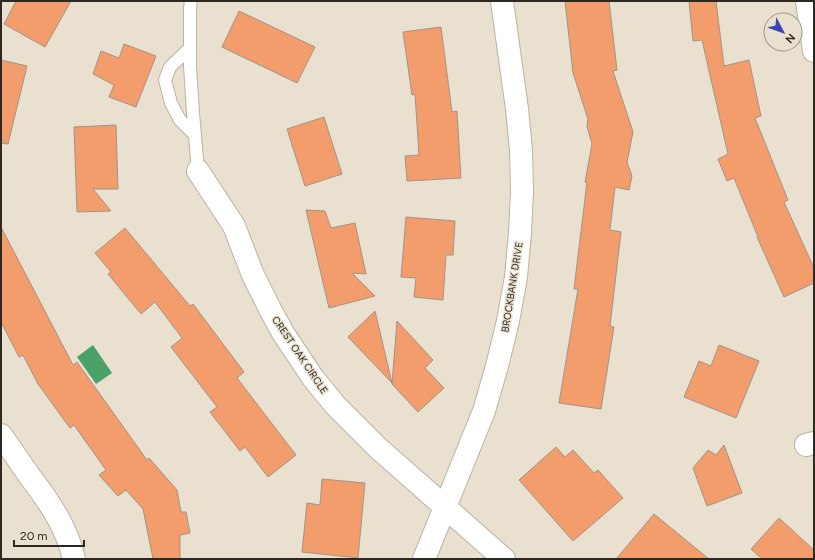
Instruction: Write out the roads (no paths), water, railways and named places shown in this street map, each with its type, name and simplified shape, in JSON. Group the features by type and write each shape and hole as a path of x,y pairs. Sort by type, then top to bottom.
{"street":[{"name":"BROCKBANK DRIVE","path":"424,559 486,403 498,366 516,276 522,191 521,150 517,109 502,1"},
{"path":"807,1 814,51"},
{"name":"CREST OAK CIRCLE","path":"198,171 234,226 253,276 270,309 283,333 313,378 335,405 378,448 504,559"},
{"path":"1,435 49,502 66,535 74,559"}],"lane":[{"path":"191,1 190,48 192,98 198,171"},
{"path":"190,48 170,67 165,80 171,103 180,120 195,135"}]}
